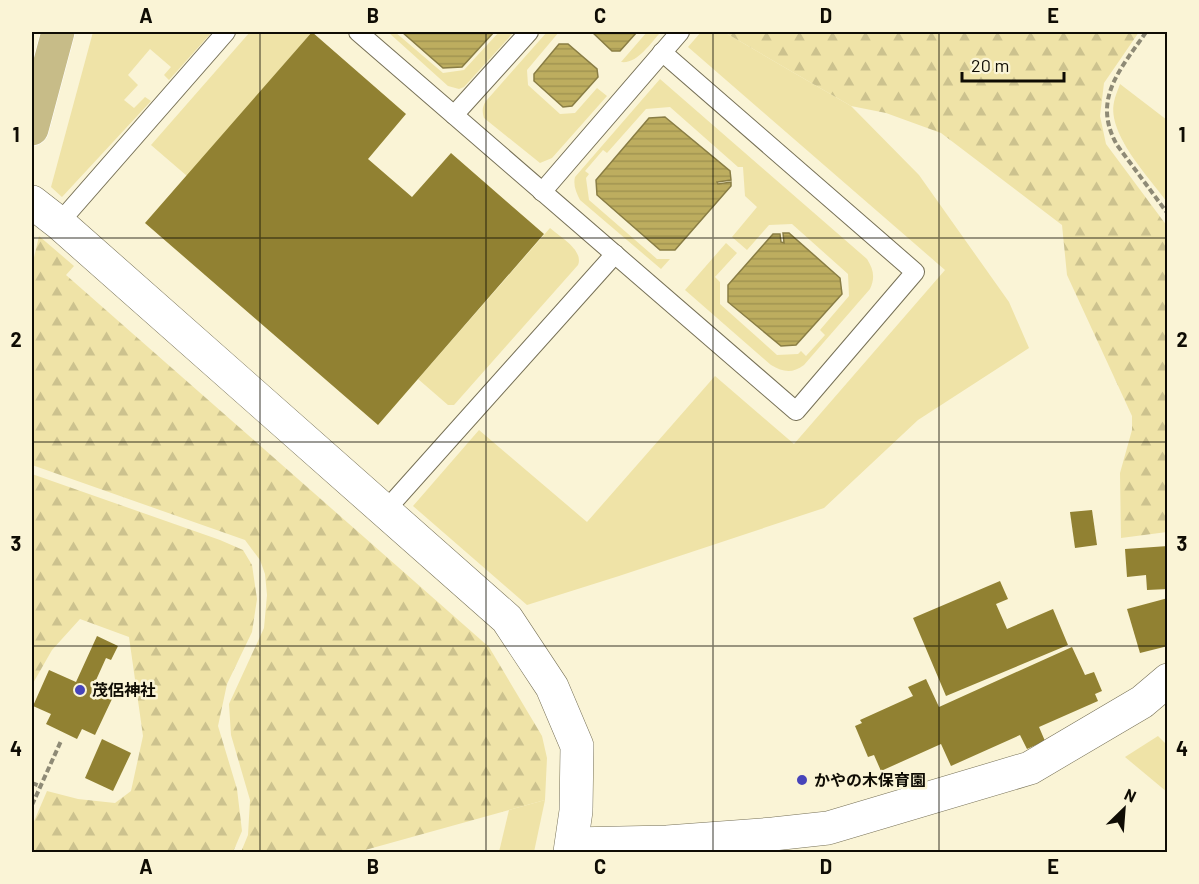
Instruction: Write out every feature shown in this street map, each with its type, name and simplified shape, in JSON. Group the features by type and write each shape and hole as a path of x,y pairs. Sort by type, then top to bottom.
{"main road":[{"path":"32,129 58,32"}],"street":[{"path":"32,202 507,619 552,687 576,746 576,811 571,848 828,828 1030,768 1143,702 1167,680"}],"lane":[{"path":"58,223 226,32"},
{"path":"358,32 796,411 915,272 662,52"},
{"path":"454,115 530,32"},
{"path":"542,192 680,32"},
{"path":"385,511 615,254"}],"path":[{"path":"1146,32 1110,86 1106,111 1110,134 1167,214"},
{"path":"32,805 61,741"},
{"path":"32,783 40,786"}],"green space":[{"path":"93,32 212,32 169,80 164,75 171,67 150,49 128,75 138,85 124,100 134,108 145,97 151,101 62,197 51,187"},
{"path":"250,32 312,32 187,176 151,145"},
{"path":"388,32 395,32 443,73 464,70 499,32 514,32 464,87 459,89 448,86"},
{"path":"547,32 559,32 527,70 528,85 560,114 575,113 597,88 607,96 552,158 540,163 484,118 483,109 486,101"},
{"path":"647,32 661,32 633,60 621,62"},
{"path":"701,32 724,32 851,106 919,175 1009,302 1029,348 918,420 824,508 527,605 413,506 479,430 587,522 715,376 794,444 945,270 688,47"},
{"path":"724,32 1139,32 1104,83 1100,116 1106,144 1167,226 1167,532 1121,538 1120,473 1132,430 1132,416 1067,275 1062,225 941,133 886,113 851,106"},
{"path":"660,79 869,263 873,278 870,289 800,368 788,371 771,365 685,290 726,243 737,253 715,277 720,282 720,304 777,355 798,354 801,351 806,356 825,335 820,330 849,296 848,274 792,224 769,225 747,250 732,237 757,207 745,196 743,167 738,167 670,107 646,109 607,153 603,150 585,171 589,174 586,178 589,200 657,259 670,259 661,269 580,200 575,186 575,177"},
{"path":"1120,84 1167,120 1167,202 1131,155 1117,128 1114,102"},
{"path":"550,228 578,254 578,265 454,405 448,405 418,379"},
{"path":"39,236 74,266 66,275 489,647 542,736 547,758 545,800 358,852 241,852 248,835 250,800 231,735 229,704 264,628 267,595 265,574 260,560 245,540 32,465 32,266"},
{"path":"32,474 220,540 243,550 252,565 257,599 252,632 227,684 218,726 237,789 242,831 233,852 32,852 32,826 47,791 78,799 115,803 131,791 143,736 129,637 80,619 52,650 32,685"},
{"path":"1158,736 1167,745 1167,792 1125,757"},
{"path":"545,800 534,852 499,852 509,810"}],"shaded area":[{"path":"402,32 494,32 462,67 443,68"},
{"path":"592,32 637,32 620,51 612,51"},
{"path":"559,44 568,44 597,69 598,77 572,106 563,107 534,81 534,74"},
{"path":"665,117 730,171 731,180 717,182 718,184 731,182 731,186 675,250 660,250 597,195 596,180 649,118"},
{"path":"783,233 789,233 840,278 842,294 796,345 781,346 728,302 728,285 773,234 780,234 781,242 784,243"}],"building":[{"path":"312,32 406,114 368,159 412,197 451,153 544,234 378,425 145,223"},
{"path":"1092,510 1097,545 1075,548 1070,512"},
{"path":"1168,546 1168,589 1147,590 1146,575 1127,577 1125,549"},
{"path":"1000,581 1008,599 996,604 1007,629 1053,609 1068,645 946,696 913,618"},
{"path":"1168,598 1168,646 1140,653 1127,609"},
{"path":"97,636 118,646 111,660 106,658 92,689 112,699 95,735 82,729 77,739 46,724 51,714 33,706 49,670 76,682"},
{"path":"1072,647 1085,675 1094,672 1102,691 1095,694 1098,701 1039,727 1045,741 1027,749 1020,735 951,766 941,744 881,771 874,755 868,757 855,726 862,723 860,720 913,696 908,687 926,679 939,707"},
{"path":"102,739 131,753 113,791 85,778"}],"place":[{"name":"茂侶神社","path":"80,690"},
{"name":"かやの木保育園","path":"802,780"}]}
